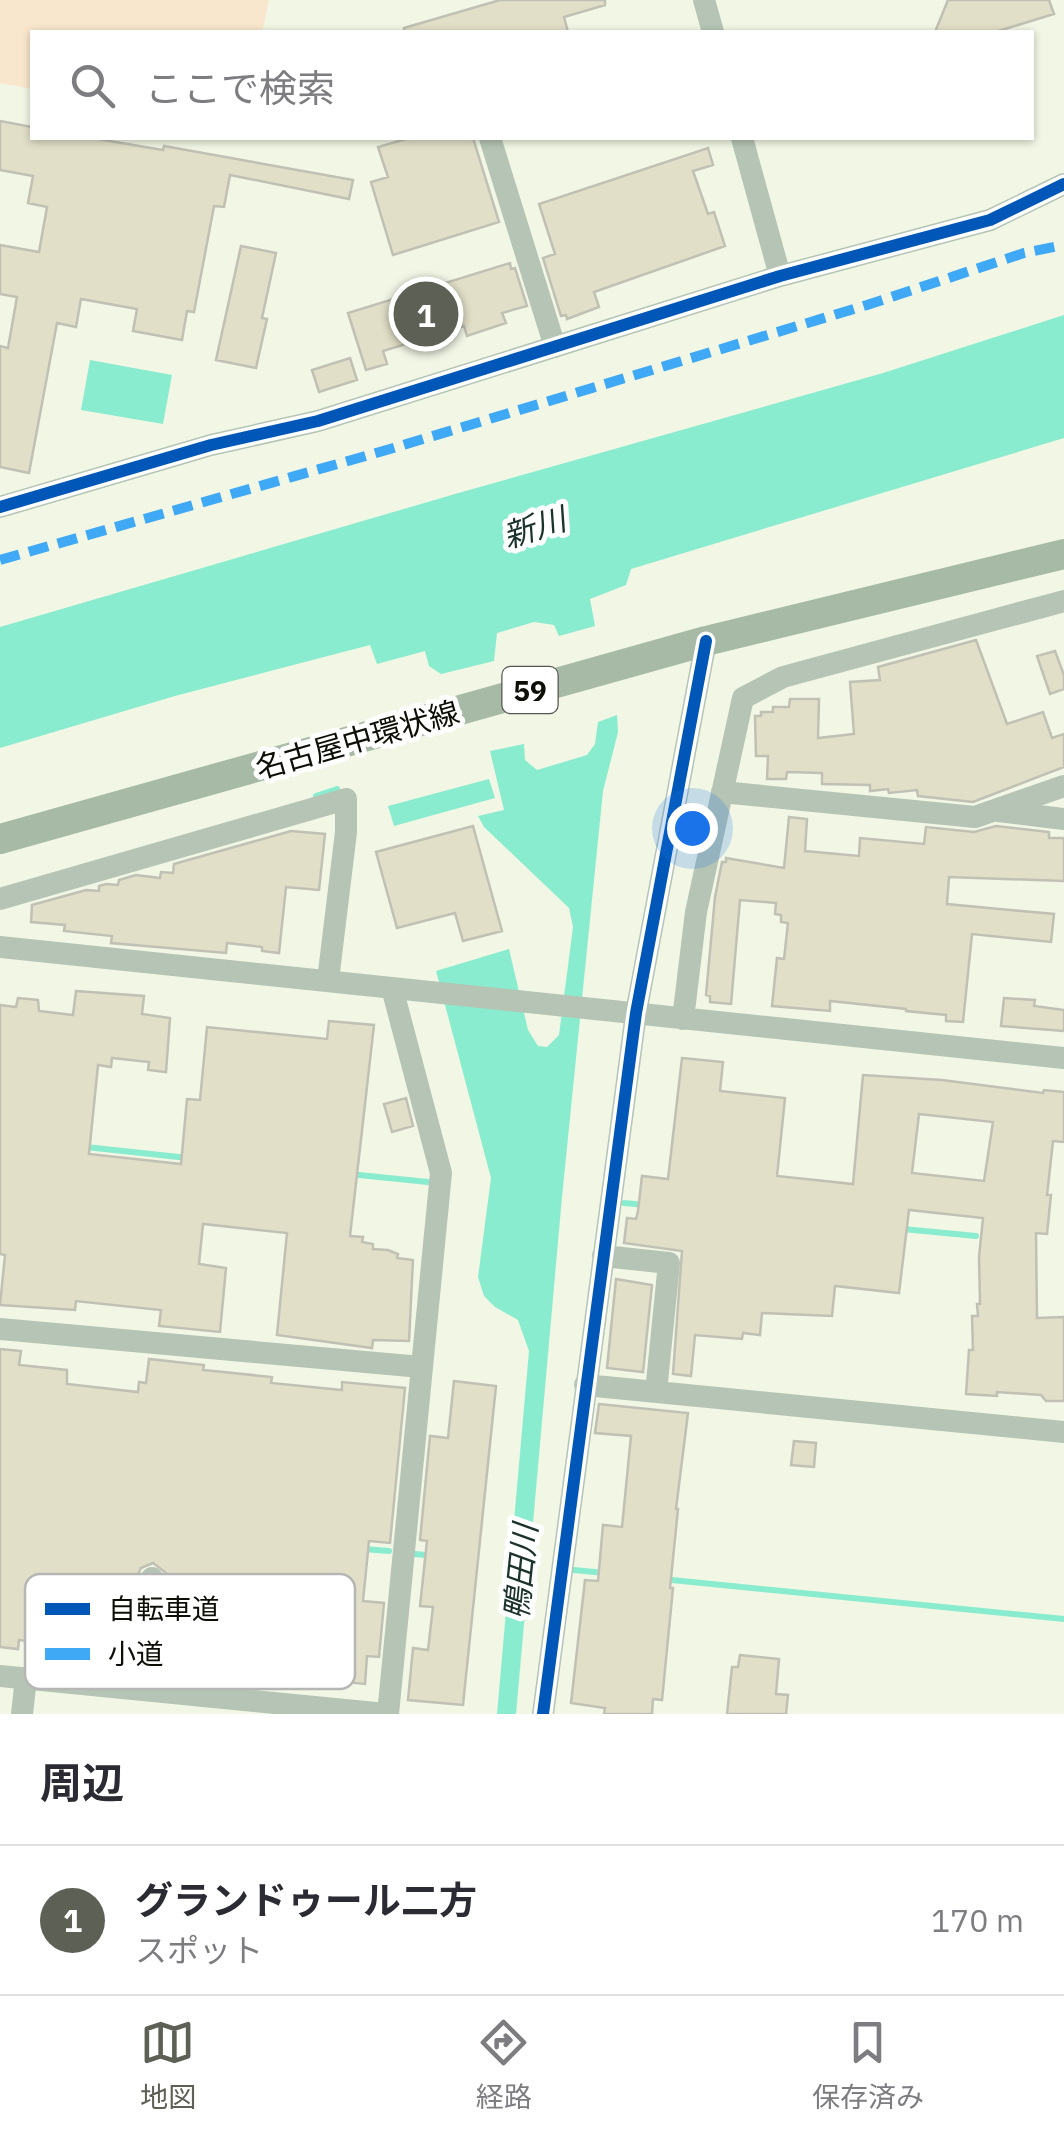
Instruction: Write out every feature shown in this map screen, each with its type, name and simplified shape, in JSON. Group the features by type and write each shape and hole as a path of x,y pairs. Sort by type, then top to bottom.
{"main road":[{"name":"名古屋中環状線","path":"0,839 706,641 1064,554"}],"street":[{"path":"704,0 712,30"},
{"path":"491,140 555,348"},
{"path":"743,140 780,276"},
{"path":"0,507 211,446 318,421 780,276 990,220 1064,184"},
{"path":"683,1019 696,912 743,698 784,677 1064,601"},
{"path":"543,1714 636,1014 706,641"},
{"path":"722,792 975,818 1064,786"},
{"path":"0,899 346,799 346,832 328,980"},
{"path":"994,811 1064,819"},
{"path":"0,947 1064,1058"},
{"path":"130,1689 387,1714 441,1173 404,988"},
{"path":"603,1256 669,1264 656,1392"},
{"path":"0,1329 421,1367"},
{"path":"586,1385 1064,1432"},
{"path":"0,1676 25,1678"},
{"path":"22,1714 25,1687"}],"shaded area":[{"path":"0,0 269,0 262,30 30,30 30,89 0,83"}],"water":[{"name":"新川","path":"1064,315 1064,438 631,569 626,585 590,599 595,626 559,636 554,625 534,622 497,633 494,661 441,674 429,666 425,651 377,664 370,645 175,696 0,748 0,627 883,373"},
{"path":"90,360 172,375 163,424 81,410"},
{"path":"617,715 618,732 603,791 516,1714 497,1714 529,1351 518,1320 484,1296 478,1277 491,1178 436,971 509,949 528,1030 538,1046 547,1047 559,1035 573,927 569,908 484,827 478,816 504,810 490,751 524,744 525,760 537,770 587,755 595,744 598,722"},
{"path":"489,779 495,798 394,826 388,806"}],"building":[{"path":"500,0 605,0 605,5 564,17 567,30 404,28"},
{"path":"948,0 1049,0 1054,14 1002,30 936,30"},
{"path":"0,121 30,127 30,140 104,140 163,150 164,146 353,180 349,199 230,175 224,207 214,206 194,312 187,311 182,340 133,331 137,309 81,299 76,327 57,323 29,473 0,467 0,346 8,348 17,297 0,294 0,245 39,252 47,207 28,203 33,176 0,170"},
{"path":"402,140 474,140 499,222 393,255 371,182 388,177 378,147"},
{"path":"708,148 713,165 693,171 708,214 714,212 725,246 594,292 599,307 567,319 566,315 561,316 543,258 555,254 539,204"},
{"path":"241,246 276,253 256,368 216,360"},
{"path":"510,263 527,306 502,313 506,323 467,336 464,326 383,351 387,364 366,370 348,313"},
{"path":"350,358 357,380 319,392 312,370"},
{"path":"976,640 1007,724 1043,712 1052,738 1064,734 1064,767 973,802 918,796 917,790 889,793 888,789 870,791 870,785 822,784 822,773 787,772 786,779 767,779 768,756 756,756 755,716 761,716 761,712 789,707 790,699 819,699 818,738 854,734 850,682 880,680 878,667"},
{"path":"1055,651 1064,675 1064,689 1050,694 1037,656"},
{"path":"789,817 807,819 805,851 859,856 860,838 924,844 926,827 974,832 996,826 1049,832 1049,838 1064,838 1064,881 949,877 947,904 1054,914 1051,942 972,934 963,1022 946,1021 946,1015 830,1001 830,1011 772,1006 777,958 784,959 788,923 781,922 781,915 775,914 776,903 740,900 731,1004 710,1002 706,995 722,862 726,858 784,868"},
{"path":"473,826 502,931 463,941 455,913 397,928 376,852"},
{"path":"291,831 325,834 319,890 286,887 279,953 227,943 226,953 111,943 112,936 64,931 65,925 31,922 32,905 86,890 99,891 99,886 118,885 119,880 136,875 160,878 161,872 173,873 174,864"},
{"path":"76,991 144,996 142,1014 170,1018 166,1072 148,1070 149,1062 112,1058 111,1067 98,1065 89,1154 181,1164 187,1099 200,1100 207,1027 327,1039 329,1021 374,1025 350,1236 363,1237 362,1242 373,1244 373,1249 388,1250 398,1254 397,1258 413,1260 409,1341 373,1340 372,1348 277,1335 287,1233 203,1224 199,1264 226,1268 220,1332 159,1326 161,1310 76,1301 75,1310 0,1305 5,1255 0,1254 0,1005 16,1007 18,998 38,1000 39,1011 73,1015"},
{"path":"1004,998 1035,1000 1034,1006 1064,1010 1064,1031 1001,1026"},
{"path":"682,1058 723,1062 720,1091 785,1098 777,1176 853,1184 863,1075 1064,1092 1064,1142 1053,1141 1047,1234 1036,1233 1037,1318 1064,1317 1064,1401 1046,1401 1041,1395 966,1394 969,1350 973,1350 972,1316 978,1316 980,1304 983,1218 909,1210 899,1293 835,1286 832,1316 762,1313 760,1335 743,1333 742,1339 695,1335 691,1376 673,1374 682,1251 624,1243 627,1218 636,1219 642,1176 668,1179","holes":["919,1114 993,1122 984,1181 912,1173"]},
{"path":"406,1098 413,1126 392,1132 384,1104"},
{"path":"616,1279 652,1285 643,1372 607,1368"},
{"path":"0,1349 21,1351 19,1365 67,1370 67,1384 138,1392 139,1382 146,1383 149,1359 204,1365 203,1370 272,1377 271,1383 342,1390 342,1382 405,1388 390,1543 369,1541 363,1601 384,1603 379,1657 367,1656 365,1684 355,1683 355,1574 166,1574 153,1563 141,1568 138,1574 25,1574 25,1641 19,1640 18,1649 0,1647"},
{"path":"454,1381 496,1386 463,1705 408,1700 413,1648 428,1650 433,1607 420,1606 427,1541 420,1540 430,1436 448,1438"},
{"path":"599,1404 688,1413 676,1509 662,1700 653,1699 652,1714 604,1714 605,1708 571,1703 585,1580 598,1581 603,1525 622,1527 631,1436 595,1433"},
{"path":"794,1441 816,1443 814,1467 791,1465"},
{"path":"740,1655 779,1659 776,1694 788,1695 786,1714 727,1714 732,1667 738,1667"}],"waterway":[{"path":"316,796 337,789"},
{"path":"86,1147 188,1158"},
{"path":"349,1174 428,1182"},
{"path":"624,1203 646,1205"},
{"path":"903,1229 976,1236"},
{"path":"364,1549 389,1551"},
{"path":"415,1554 425,1555"},
{"name":"鴨田川","path":"510,1563 536,1566"},
{"path":"574,1570 605,1573"},
{"path":"662,1579 1064,1619"}],"marked path":[{"path":"0,560 390,449 867,305 1024,253 1064,245"}],"cycle path":[{"path":"0,507 211,445 318,421 780,276 990,220 1064,184"},
{"path":"543,1714 636,1013 706,641"}],"place":[{"name":"グランドゥール二方","path":"426,314"}]}
